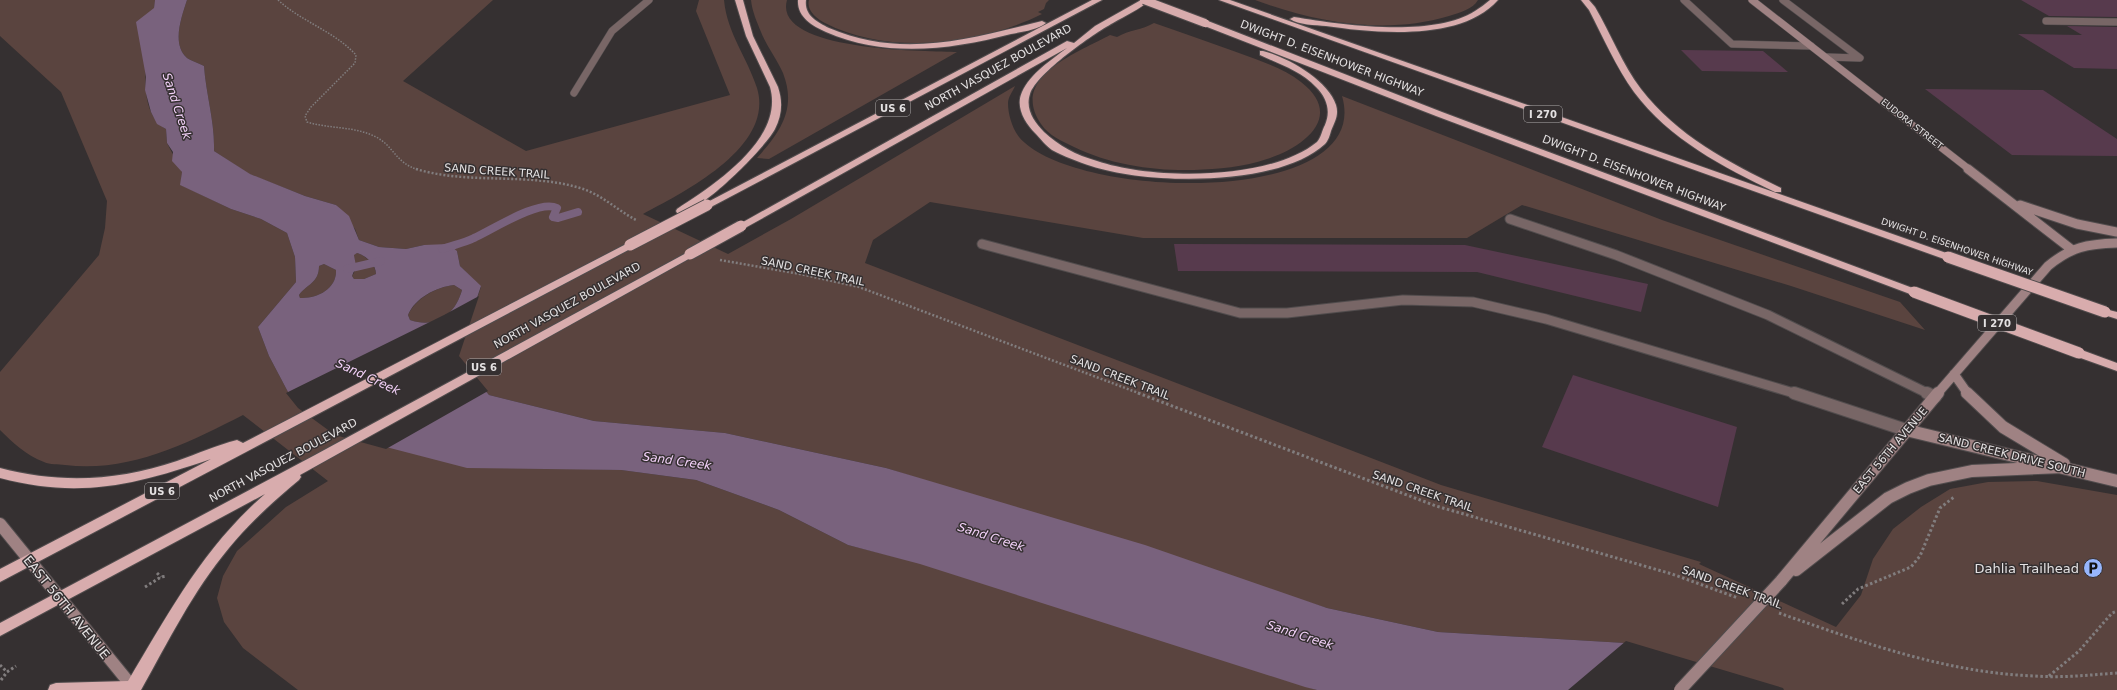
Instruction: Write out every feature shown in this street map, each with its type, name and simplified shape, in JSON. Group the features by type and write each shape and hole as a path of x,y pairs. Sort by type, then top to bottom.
{"highway":[{"path":"630,245 707,194 746,160 763,140 776,117 777,97 772,82 746,26 739,0"},
{"path":"802,0 802,10 806,16 827,30 861,41 905,46 932,46 983,40 1079,10"},
{"name":"NORTH VASQUEZ BOULEVARD","path":"0,576 1098,0"},
{"name":"NORTH VASQUEZ BOULEVARD","path":"0,630 320,458 1098,28 1145,0"},
{"name":"DWIGHT D. EISENHOWER HIGHWAY","path":"1145,0 1454,119 2117,367"},
{"name":"DWIGHT D. EISENHOWER HIGHWAY","path":"1223,0 2117,316"},
{"path":"1232,3 1287,18 1326,25 1396,29 1438,25 1471,17 1487,9 1494,0"},
{"path":"1585,0 1592,9 1631,81 1656,112 1668,123 1699,146 1739,170 1854,224"},
{"path":"1098,28 1040,75 1026,93 1024,109 1034,131 1043,139 1066,154 1095,165 1128,172 1150,175 1203,177 1236,174 1275,166 1305,155 1314,148 1328,133 1333,119 1331,103 1322,88 1306,75 1205,23"},
{"path":"0,473 43,482 75,485 109,481 176,467 294,422"},
{"path":"56,690 134,689 190,589 214,555 248,517 320,458"}],"main road":[{"name":"EUDORA STREET","path":"1752,0 2071,248"},
{"path":"2009,200 2071,222 2117,232"},
{"name":"EAST 56TH AVENUE","path":"1680,690 1781,581 1906,430 2048,266 2071,248 2095,244 2117,244"},
{"path":"1954,374 1971,398 1988,415 2037,449 2078,471"},
{"name":"SAND CREEK DRIVE SOUTH","path":"1906,430 2117,481"},
{"path":"1781,581 1888,498 1904,488 1963,471 2019,467 2062,467"},
{"name":"EAST 56TH AVENUE","path":"0,524 134,689"}],"lane":[{"path":"574,93 612,31 649,0"},
{"path":"1684,0 1732,44 1811,46"},
{"path":"1783,0 1860,58 1826,57"},
{"path":"2046,21 2117,22"},
{"path":"1510,219 1616,255 1768,315 1935,397"},
{"path":"982,244 1240,313 1287,313 1403,300 1473,302 1553,321 1807,397 1906,430"}],"path":[{"name":"SAND CREEK TRAIL","path":"278,0 304,19 350,48 356,55 355,63 311,107 305,116 307,122 376,136 400,161 422,171 444,175 550,182 581,188 604,199 626,215 640,222"},
{"name":"SAND CREEK TRAIL","path":"715,259 800,274 859,287 1436,506 1672,574 1745,600"},
{"path":"1842,604 1858,589 1911,567 1920,556 1940,508 1955,496"},
{"path":"157,573 162,577"},
{"path":"145,587 162,577 167,576"},
{"name":"SAND CREEK TRAIL","path":"1774,611 1855,640 1958,667 2016,675 2072,678 2117,673"},
{"path":"2049,676 2079,651 2112,613 2117,611"},
{"path":"0,665 7,672"},
{"path":"1,680 7,672 16,666"}],"shaded area":[{"path":"0,0 155,0 146,70 148,105 155,119 166,129 167,143 182,172 181,185 231,209 261,219 287,233 295,257 296,282 258,327 269,356 288,392 543,467 621,470 696,480 779,510 848,545 920,563 1317,690 298,690 243,648 224,622 217,598 223,576 237,551 286,507 328,481 243,415 201,436 157,454 135,460 89,466 46,463 31,456 10,440 0,430 0,372 99,255 105,228 107,201 61,92 0,36"},
{"path":"187,0 493,0 403,81 526,151 730,95 696,11 699,0 724,0 733,34 757,88 759,109 753,129 740,148 722,165 702,180 643,214 728,254 791,219 1015,86 1009,99 1008,107 1012,125 1019,137 1050,158 1097,173 1154,182 1213,182 1269,175 1313,159 1340,133 1342,96 1662,220 1900,302 1925,330 1791,286 1522,205 1467,238 1143,238 930,202 873,240 865,263 1441,485 1701,562 1699,564 1836,627 1861,595 1873,559 1893,529 1921,507 1950,489 1988,482 2037,481 2117,495 2117,690 1782,690 1625,643 1438,632 1327,608 886,468 725,433 594,421 489,395 457,357 481,287 460,266 457,251 424,245 406,249 379,247 359,240 355,229 336,205 305,196 249,174 214,151 212,119 204,66 187,58 182,52 180,45 179,30"},
{"path":"751,0 787,0 789,17 803,30 827,39 887,49 957,52 769,159 757,158 773,139 779,129 787,109 788,98 787,86 783,73 761,32"},
{"path":"809,0 1049,0 1044,9 1038,12 1042,14 1018,25 963,39 905,43 877,40 850,33 825,23 816,17 811,11 808,4"},
{"path":"1255,0 1478,0 1473,6 1461,12 1425,22 1401,25 1376,25 1351,24 1302,15"},
{"path":"1154,23 1263,62 1294,77 1314,95 1319,107 1319,118 1314,129 1306,138 1294,147 1281,154 1258,162 1222,168 1179,170 1133,166 1103,158 1060,140 1044,128 1033,107 1034,93 1040,80 1051,69 1065,59 1110,35 1117,37"},
{"path":"357,253 370,261 376,271 376,274 364,279 354,279 352,276 355,268 354,254"},
{"path":"324,264 336,270 333,283 325,292 319,295 300,298 299,295 302,291 315,280 319,266"},
{"path":"454,285 462,290 459,299 455,306 443,318 428,323 410,320 408,315 416,303 427,294 440,288"}],"water":[{"name":"Sand Creek","path":"155,0 187,0 179,30 180,45 182,52 187,58 204,66 212,119 214,151 250,174 305,196 336,205 349,216 359,240 379,247 406,249 424,245 448,244 457,251 460,266 481,286 457,357 489,395 594,421 725,433 886,468 1145,545 1327,608 1438,632 1625,643 1782,690 1317,690 920,564 848,545 779,510 696,480 621,470 467,468 336,434 288,392 269,356 258,327 296,282 295,257 287,233 261,219 231,209 180,185 182,172 172,161 173,152 167,143 166,129 157,124 151,112 145,90 146,77 136,22 154,8","holes":["357,253 370,260 376,270 376,274 364,279 354,279 352,276 356,266 354,255","324,264 336,270 333,283 325,292 319,295 300,298 299,295 302,291 315,280 319,266","454,285 462,290 459,299 449,313 443,318 428,323 410,320 408,315 416,303 427,294 447,286"]}],"pier":[{"path":"479,296 459,356 488,391 386,449 335,435 298,408 286,393 444,315"},
{"path":"1626,641 1783,688 1784,690 1568,690"}],"building":[{"path":"2021,0 2117,0 2117,17 2049,16"},
{"path":"2067,26 2117,27 2117,69 2074,68 2018,34 2082,35"},
{"path":"1681,50 1763,51 1788,72 1702,71"},
{"path":"1925,89 2043,90 2117,139 2117,156 2012,155"},
{"path":"1174,244 1465,245 1648,284 1641,312 1477,272 1178,271"},
{"path":"1573,375 1737,427 1718,507 1542,447"}],"waterway":[{"path":"442,249 470,240 528,211 539,208 549,206 557,208 553,217 558,218 578,212"},
{"path":"347,269 381,261"}],"place":[{"name":"Dahlia Trailhead","path":"2093,568"}]}
